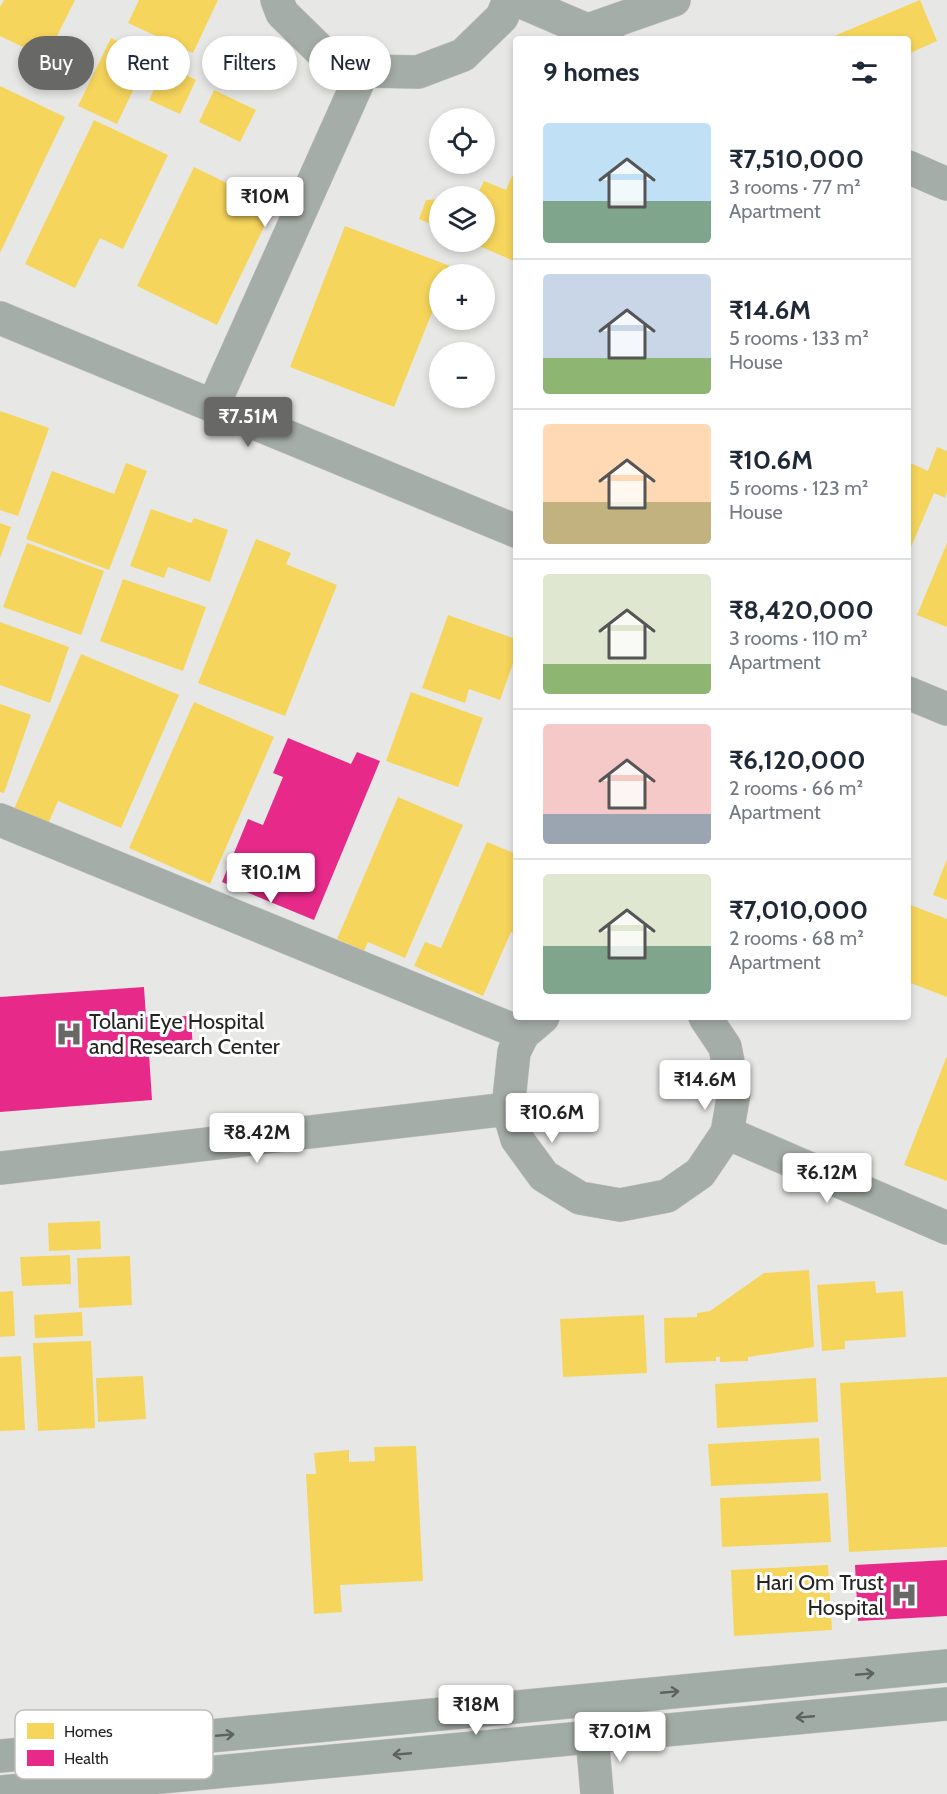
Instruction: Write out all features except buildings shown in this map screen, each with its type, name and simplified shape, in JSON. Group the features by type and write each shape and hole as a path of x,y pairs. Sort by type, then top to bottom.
{"main road":[{"path":"213,1736 947,1666"},
{"path":"213,1779 592,1736 947,1704"},
{"path":"0,1756 15,1755"},
{"path":"0,1792 157,1785 210,1779"}],"street":[{"path":"277,0 282,14 309,40"},
{"path":"391,72 418,72 462,55 502,17 510,0"},
{"path":"517,0 598,35 674,0"},
{"path":"213,406 354,90"},
{"path":"911,168 947,184"},
{"path":"0,318 513,530"},
{"path":"911,694 947,709"},
{"path":"0,820 513,1018"},
{"path":"517,1020 533,1026 514,1052 508,1108 517,1139 544,1176 580,1198 620,1205 667,1196 700,1173 727,1133 734,1093 725,1047 707,1020"},
{"path":"0,1168 508,1108"},
{"path":"727,1133 947,1228"},
{"path":"592,1736 597,1794"}],"place":[{"name":"Tolani Eye Hospital and Research Center","path":"69,1034"},
{"name":"Hari Om Trust Hospital","path":"904,1595"}]}
